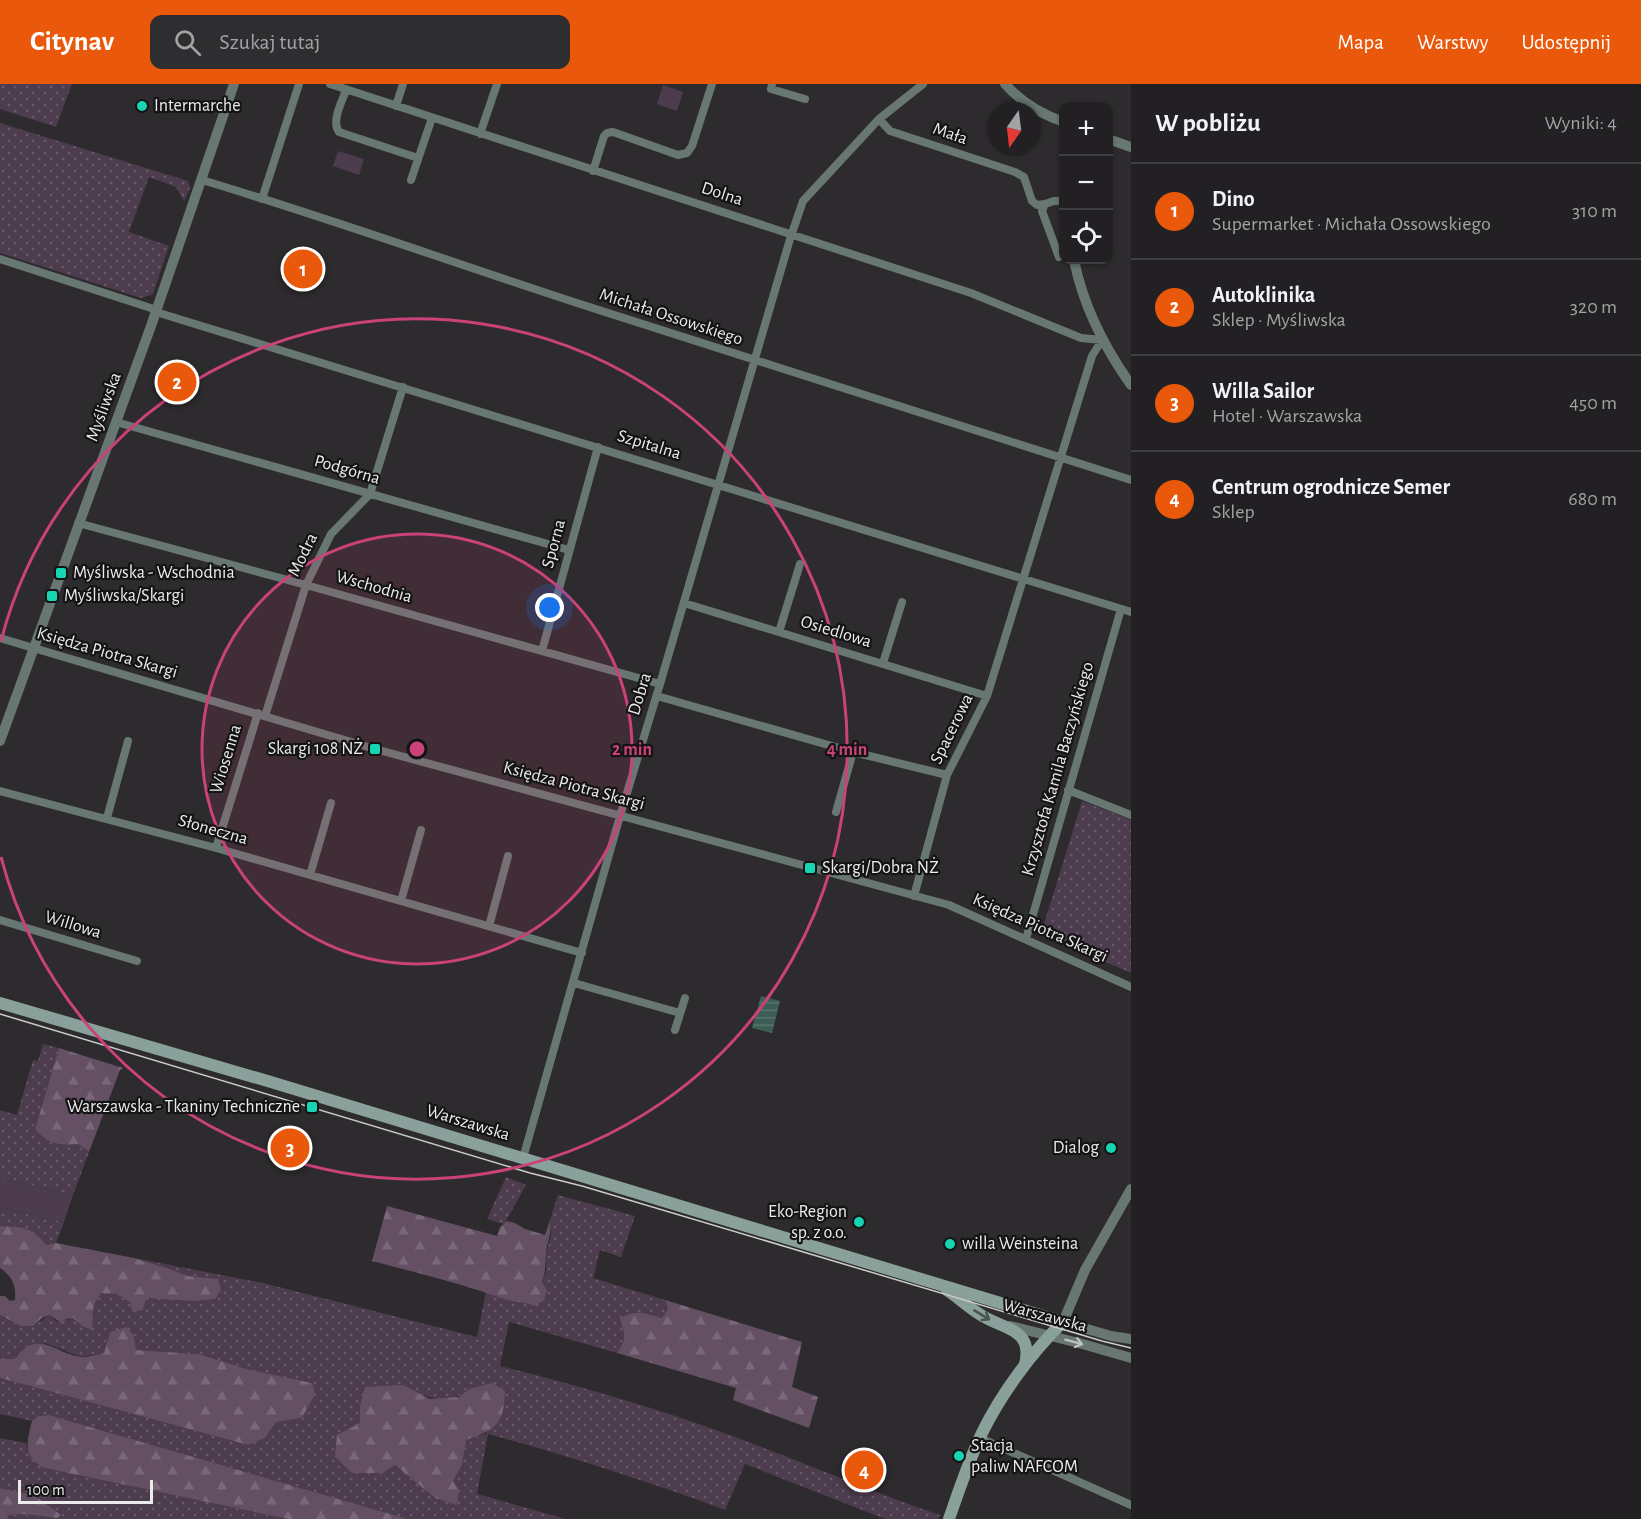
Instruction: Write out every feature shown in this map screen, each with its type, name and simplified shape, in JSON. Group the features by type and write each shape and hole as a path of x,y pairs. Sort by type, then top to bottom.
{"main road":[{"name":"Warszawska","path":"0,1003 276,1083 926,1278 1064,1322"},
{"name":"Warszawska","path":"926,1278 985,1318 1006,1325"},
{"path":"949,1519 980,1438 994,1413 1048,1336 1064,1322"},
{"path":"1006,1325 1025,1344 1027,1354 1024,1368"}],"street":[{"name":"Myśliwska","path":"0,741 157,311 234,84"},
{"path":"262,198 299,84"},
{"name":"Dolna","path":"330,84 971,293 1081,338 1102,340"},
{"path":"396,106 403,84"},
{"path":"480,134 496,84"},
{"path":"593,171 607,133 613,132 678,154 687,153 692,146 712,84"},
{"path":"772,84 771,89 805,99"},
{"path":"792,234 803,201 879,119 923,84"},
{"path":"1005,84 1036,110 1059,120"},
{"path":"346,90 336,121 336,128 339,132 418,158"},
{"path":"411,180 432,118"},
{"name":"Mała","path":"879,119 890,131 1015,172 1024,177 1032,201 1037,205 1045,204"},
{"path":"1113,141 1131,147"},
{"name":"Michała Ossowskiego","path":"202,180 754,361 1131,480"},
{"path":"1059,201 1045,204 1042,211 1059,257"},
{"name":"Dobra","path":"523,1158 620,816 792,234"},
{"name":"Szpitalna","path":"0,259 157,311 1131,612"},
{"path":"1075,264 1087,306 1102,340 1113,360 1129,377"},
{"name":"Spacerowa","path":"914,896 947,775 987,696 1092,356 1102,340"},
{"name":"Modra","path":"261,715 306,585 331,534 370,494 403,387"},
{"name":"Podgórna","path":"116,422 569,550"},
{"name":"Sporna","path":"542,651 598,447"},
{"name":"Wschodnia","path":"78,524 660,684"},
{"name":"Osiedlowa","path":"779,632 800,564"},
{"name":"Osiedlowa","path":"882,663 902,602"},
{"name":"Osiedlowa","path":"684,603 987,696"},
{"name":"Krzysztofa Kamila Baczyńskiego","path":"1026,939 1121,609"},
{"name":"Księdza Piotra Skargi","path":"0,638 375,749 949,905 1131,987"},
{"path":"657,696 853,752 947,775"},
{"name":"Wiosenna","path":"216,848 261,715"},
{"path":"107,818 128,741"},
{"path":"836,812 853,752"},
{"name":"Słoneczna","path":"0,790 216,848 582,953"},
{"path":"1068,790 1131,815"},
{"path":"310,875 331,803"},
{"path":"401,901 421,830"},
{"path":"489,926 508,856"},
{"name":"Willowa","path":"0,920 137,961"},
{"path":"574,983 680,1013"},
{"path":"675,1030 685,998"},
{"path":"1064,1322 1085,1270 1131,1189"},
{"name":"Warszawska","path":"1064,1322 1111,1336 1131,1339"},
{"name":"Warszawska","path":"1006,1325 1131,1358"},
{"path":"980,1438 1131,1505"}],"shaded area":[{"path":"0,84 72,84 56,127 0,109"},
{"path":"663,85 683,92 677,111 657,104"},
{"path":"0,123 188,181 190,188 184,201 176,187 149,177 129,232 169,246 153,294 141,298 0,253"},
{"path":"338,151 364,159 359,175 333,166"},
{"path":"1082,801 1131,820 1131,973 1041,934"},
{"path":"761,996 780,1001 772,1033 752,1028"},
{"path":"43,1044 59,1048 35,1129 49,1141 65,1145 78,1144 89,1152 73,1195 0,1178 0,1110 17,1115 33,1060 38,1061"},
{"path":"506,1177 526,1185 504,1224 487,1219"},
{"path":"0,1178 73,1195 64,1222 0,1208"},
{"path":"558,1195 635,1216 621,1257 600,1250 593,1278 665,1300 669,1309 662,1318 647,1313 624,1331 624,1344 617,1353 509,1322 500,1366 615,1397 699,1424 940,1515 938,1519 885,1519 745,1464 725,1510 607,1469 488,1434 477,1494 566,1519 408,1519 49,1415 38,1416 32,1421 0,1414 0,1378 248,1445 265,1438 276,1422 302,1418 311,1383 247,1369 199,1354 136,1350 134,1336 110,1332 104,1353 81,1357 45,1343 15,1359 0,1359 0,1315 20,1326 33,1326 50,1315 57,1322 73,1318 82,1326 94,1317 94,1305 101,1293 116,1294 130,1302 132,1311 146,1298 167,1298 217,1279 188,1276 134,1258 263,1283 477,1337 486,1291 511,1301 524,1301 534,1306 546,1272 546,1254 551,1235 550,1220","holes":["404,1385 429,1397 444,1399 460,1395 469,1389 487,1433 466,1440 457,1473 435,1498 395,1465 360,1423 360,1406"]},
{"path":"0,1208 64,1222 56,1243 46,1245 22,1227 0,1226"},
{"path":"0,1438 26,1443 28,1450 44,1468 288,1519 7,1519 9,1515 24,1514 57,1518 34,1495 0,1488"}],"green space":[{"path":"59,1048 123,1068 120,1070 89,1152 78,1144 65,1145 49,1141 35,1129"},
{"path":"387,1206 497,1236 500,1227 507,1221 545,1235 550,1220 542,1282 547,1291 543,1301 534,1306 510,1301 372,1261"},
{"path":"0,1226 31,1231 46,1245 56,1243 134,1258 188,1276 218,1279 221,1290 215,1299 196,1301 146,1298 143,1310 132,1312 130,1302 116,1294 101,1293 94,1305 92,1330 82,1326 73,1318 66,1319 62,1324 50,1315 42,1318 33,1326 20,1326 0,1315 0,1296 5,1296 10,1301 15,1300 15,1295 11,1278 0,1268"},
{"path":"665,1300 802,1342 792,1387 818,1397 809,1428 733,1400 736,1388 617,1353 624,1337 620,1319 635,1313 645,1313 662,1318 668,1309"},
{"path":"127,1327 134,1336 136,1350 199,1354 247,1369 312,1383 315,1394 302,1418 276,1422 265,1438 248,1445 0,1378 0,1359 15,1359 31,1345 46,1344 80,1357 89,1356 104,1353 110,1332"},
{"path":"492,1383 505,1391 503,1411 491,1429 466,1440 462,1465 453,1481 459,1491 457,1505 435,1498 395,1465 383,1473 352,1473 335,1457 337,1435 360,1423 360,1406 365,1387 404,1385 430,1399 458,1397 469,1389"},
{"path":"49,1415 408,1519 288,1519 44,1468 29,1453 28,1441 32,1421 38,1416"},
{"path":"0,1488 34,1495 61,1515 57,1518 24,1514 9,1515 7,1519 0,1519"}],"tram line":[{"path":"0,1014 530,1173 582,1186 1131,1348"}],"place":[{"name":"Intermarche","path":"142,106"},
{"name":"Dino","path":"303,269"},
{"name":"Autoklinika","path":"177,382"},
{"name":"Myśliwska - Wschodnia","path":"61,573"},
{"name":"Myśliwska/Skargi","path":"52,596"},
{"name":"Skargi 108 NŻ","path":"375,749"},
{"name":"Skargi/Dobra NŻ","path":"810,868"},
{"name":"Warszawska - Tkaniny Techniczne","path":"312,1107"},
{"name":"Willa Sailor","path":"290,1148"},
{"name":"Dialog","path":"1111,1148"},
{"name":"Eko-Region sp. z o.o.","path":"859,1222"},
{"name":"willa Weinsteina","path":"950,1244"},
{"name":"Stacja paliw NAFCOM","path":"959,1456"},
{"name":"Centrum ogrodnicze Semer","path":"864,1470"}]}
